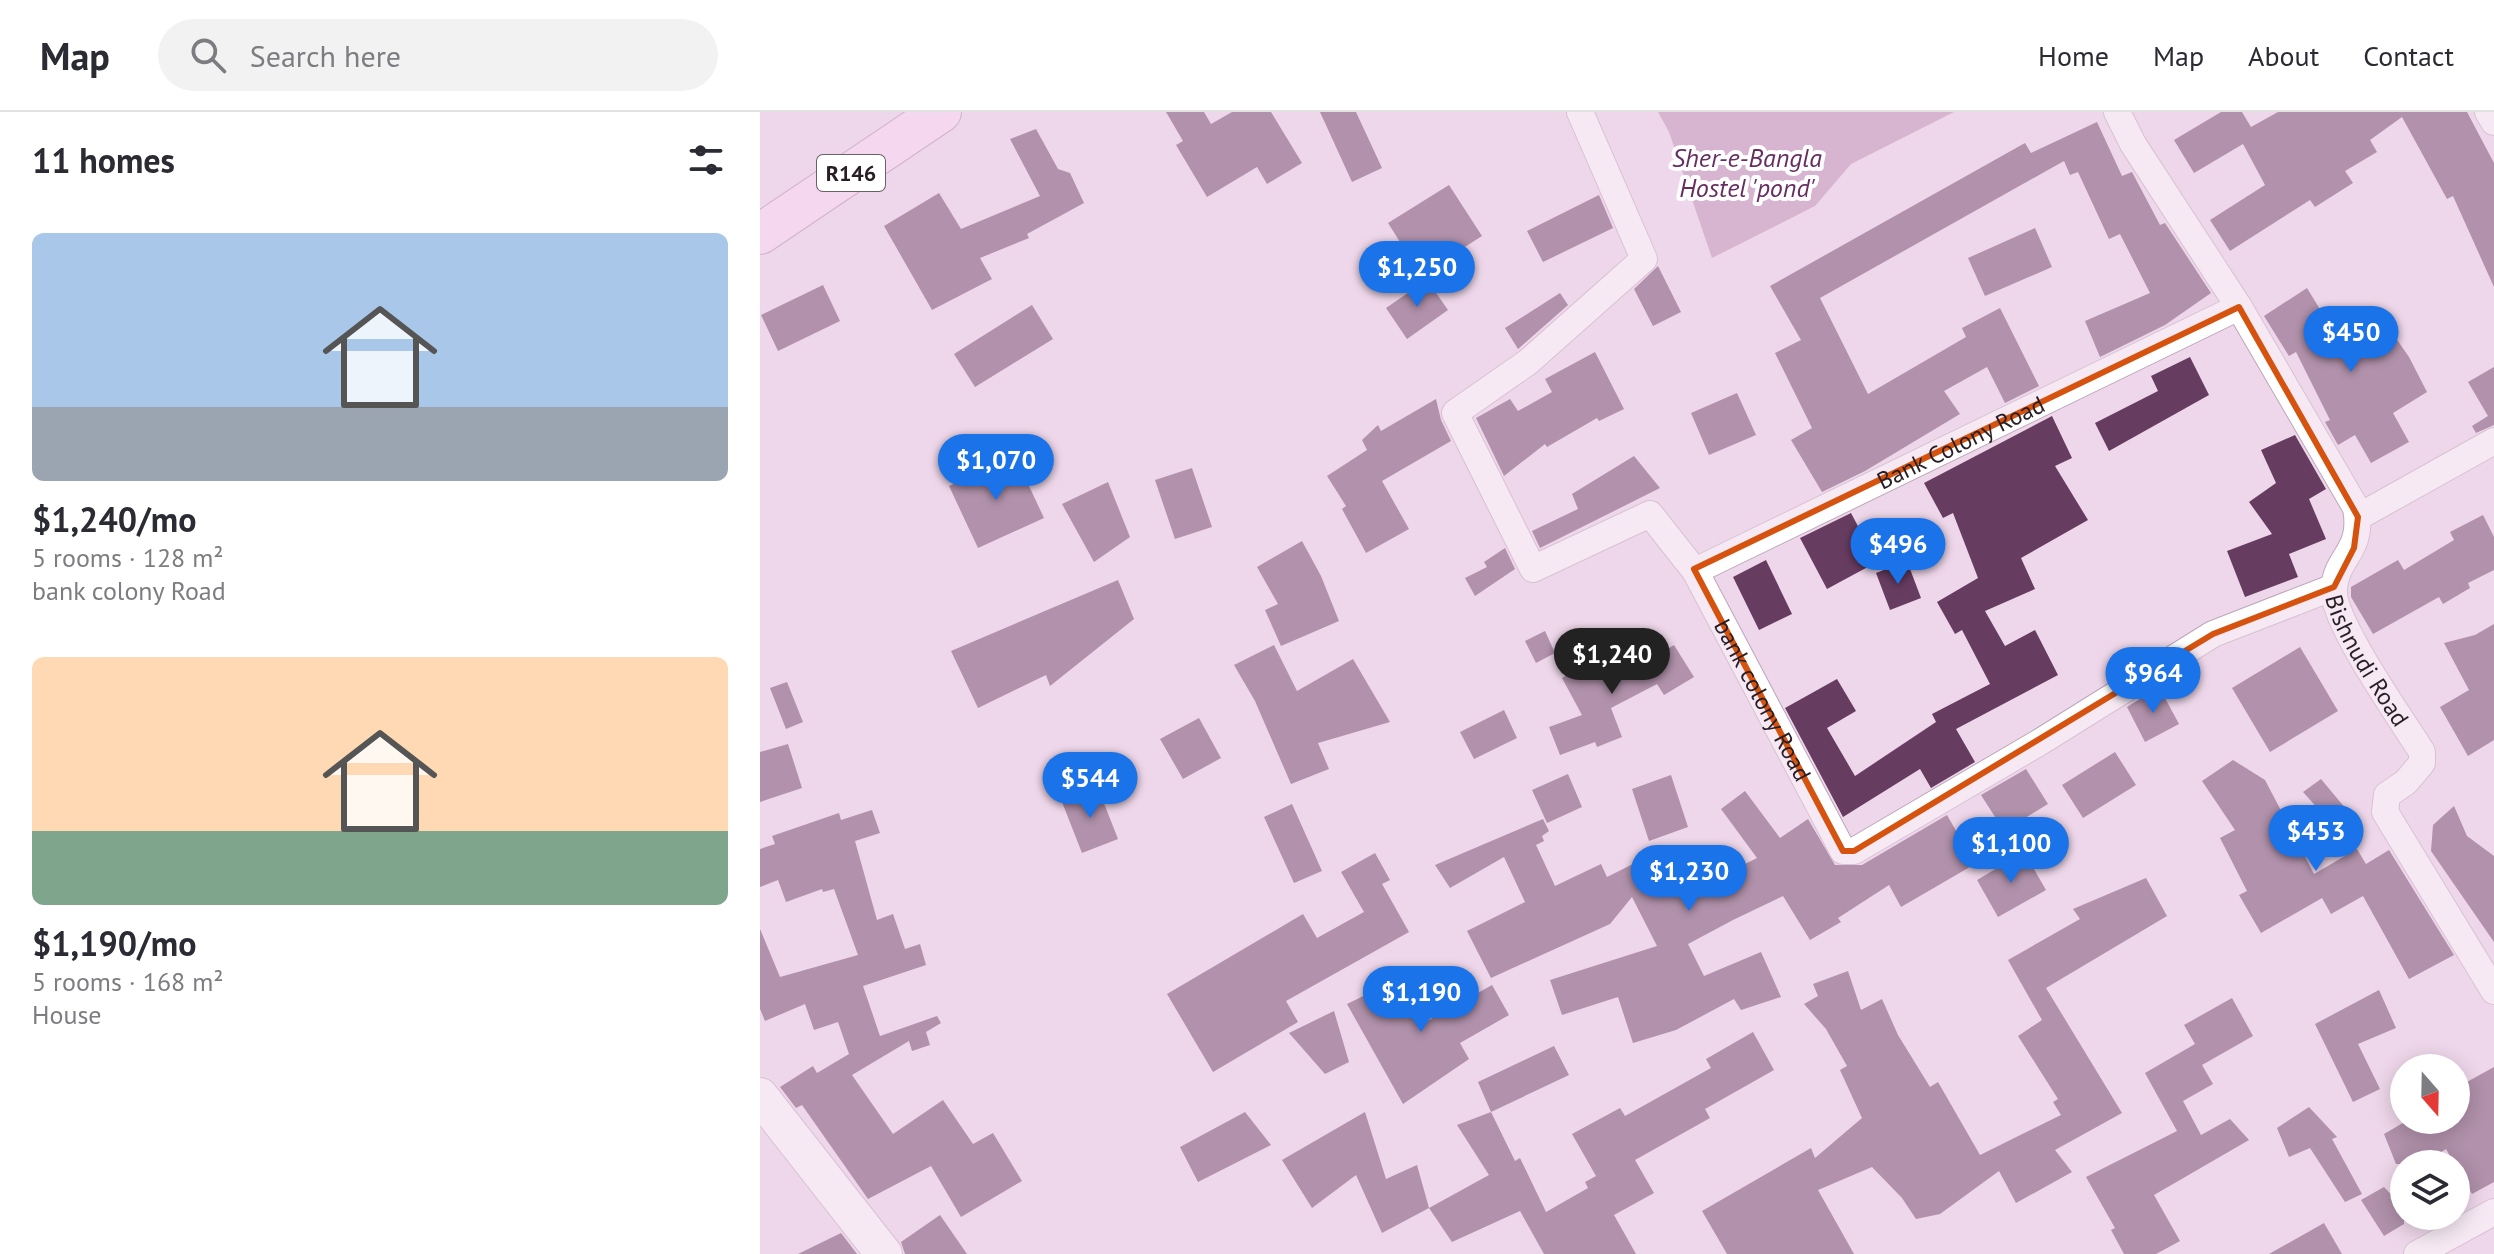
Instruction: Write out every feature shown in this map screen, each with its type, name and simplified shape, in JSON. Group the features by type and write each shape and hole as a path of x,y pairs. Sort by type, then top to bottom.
{"main road":[{"name":"R146","path":"760,234 941,112"}],"street":[{"path":"1580,112 1644,259 1528,362 1455,413 1533,569 1650,514 1694,569"},
{"path":"2117,112 2133,144 2239,307 2356,508 2358,517 2494,441"},
{"path":"2488,112 2494,122"},
{"name":"Bank Colony Road","path":"1694,569 2239,307"},
{"name":"Bishnudi Road","path":"2358,517 2354,548 2338,573 2334,587 2337,611 2422,752 2422,763 2406,782 2387,795 2385,812 2494,991"},
{"name":"bank colony Road","path":"1694,569 1843,851 1854,851 2040,742 2213,634 2334,587"},
{"path":"2288,605 2334,587"},
{"path":"760,1096 884,1254"},
{"path":"2417,1254 2494,1212"}],"highlighted area":[{"path":"2239,307 2358,517 2354,548 2334,587 2213,634 1854,851 1843,851 1831,833 1694,569"}],"water":[{"name":"Sher-e-Bangla Hostel 'pond'","path":"1658,112 1954,112 1851,164 1815,206 1712,258 1669,132"}],"building":[{"path":"1166,112 1204,112 1211,124 1232,112 1271,112 1302,163 1267,184 1257,167 1207,197 1176,145 1183,141"},
{"path":"1320,112 1356,112 1382,168 1352,182"},
{"path":"2221,112 2242,112 2251,127 2278,112 2467,112 2494,163 2494,287 2453,196 2447,199 2402,117 2370,140 2377,152 2345,171 2353,183 2315,207 2310,200 2230,251 2210,220 2265,185 2243,144 2194,173 2174,140"},
{"path":"2097,122 2122,176 2132,172 2160,225 2165,223 2211,293 2165,325 2100,357 2085,321 2150,293 2120,234 2109,239 2078,172 2070,175 2064,161 1820,298 1868,394 1966,337 1962,328 2000,308 2039,386 2005,403 1987,367 1944,391 1960,414 1865,471 1822,492 1791,440 1812,428 1775,353 1801,340 1770,286 2025,143 2031,153"},
{"path":"1036,129 1058,169 1070,173 1084,203 1027,234 1029,238 980,258 992,279 932,310 884,226 939,193 961,229 1040,196 1010,139"},
{"path":"1449,185 1482,236 1421,275 1388,223"},
{"path":"1599,195 1613,228 1543,262 1527,231"},
{"path":"2035,228 2052,267 1985,296 1968,258"},
{"path":"1658,266 1681,312 1653,326 1634,289"},
{"path":"1427,280 1448,310 1407,339 1386,308"},
{"path":"823,285 840,321 778,351 761,315"},
{"path":"2307,288 2340,342 2379,314 2409,357 2427,392 2393,413 2409,442 2371,463 2355,435 2338,445 2325,422 2330,420 2296,352 2289,356 2264,316"},
{"path":"1560,293 1568,305 1518,349 1505,328"},
{"path":"1032,305 1053,339 975,387 954,354"},
{"path":"1595,352 1624,409 1599,421 1597,418 1547,447 1545,444 1504,476 1476,418 1510,399 1518,411 1552,392 1545,379"},
{"path":"2190,357 2209,395 2109,451 2095,423 2158,391 2151,376"},
{"path":"2494,367 2494,425 2476,433 2472,426 2488,416 2468,382"},
{"path":"1737,393 1756,435 1709,455 1691,413"},
{"path":"1436,399 1451,441 1382,481 1409,529 1366,553 1342,509 1346,506 1327,476 1367,450 1362,440 1378,425 1381,431"},
{"path":"2052,416 2072,458 2055,466 2088,520 2021,558 2035,589 1985,611 2005,646 2035,630 2058,675 1956,729 1975,762 1931,788 1920,769 1843,817 1785,708 1837,679 1856,711 1827,728 1855,776 1936,722 1932,714 1990,684 1962,630 1955,634 1937,602 1978,578 1953,513 1943,518 1924,483"},
{"path":"2295,435 2326,489 2309,499 2326,539 2289,554 2298,577 2245,597 2227,551 2272,534 2249,502 2276,483 2261,450"},
{"path":"1015,456 1044,518 978,548 949,486"},
{"path":"1634,456 1660,488 1540,548 1532,531 1578,509 1572,494"},
{"path":"1192,468 1212,527 1175,539 1155,480"},
{"path":"1108,482 1130,537 1094,562 1062,504"},
{"path":"1851,513 1877,562 1827,589 1800,538"},
{"path":"2483,515 2494,537 2494,570 2468,583 2470,588 2443,604 2439,597 2373,634 2351,597 2351,587 2398,560 2404,570 2454,540 2450,532"},
{"path":"1302,541 1321,576 1339,621 1281,646 1265,610 1278,604 1257,567"},
{"path":"1505,548 1515,569 1475,596 1465,578 1487,567 1484,562"},
{"path":"1766,560 1792,614 1759,630 1733,577"},
{"path":"1907,561 1921,598 1890,610 1876,573"},
{"path":"1118,580 1134,619 1050,686 1046,675 978,708 951,651"},
{"path":"2494,624 2494,740 2468,756 2440,707 2469,690 2444,643 2475,635"},
{"path":"1545,631 1555,653 1536,663 1525,641"},
{"path":"1274,645 1297,691 1353,659 1390,722 1318,743 1329,769 1291,784 1255,701 1234,665"},
{"path":"1674,645 1694,677 1664,695 1657,684 1611,708 1622,737 1597,747 1595,742 1560,755 1549,727 1582,715 1562,678 1612,651 1625,675"},
{"path":"2300,647 2338,711 2270,752 2232,688"},
{"path":"787,682 803,722 786,729 770,688"},
{"path":"2159,687 2179,724 2145,742 2127,707"},
{"path":"1504,710 1517,738 1474,759 1460,732"},
{"path":"1199,718 1221,758 1183,779 1160,739"},
{"path":"788,744 802,788 760,802 760,752"},
{"path":"2115,752 2136,785 2083,818 2062,785"},
{"path":"2233,760 2265,780 2314,874 2357,849 2366,864 2389,850 2454,955 2409,979 2363,896 2331,914 2322,898 2261,933 2239,895 2247,891 2220,838 2235,830 2202,781"},
{"path":"2026,769 2048,804 2004,831 1981,795"},
{"path":"1568,774 1582,807 1547,823 1532,790"},
{"path":"1671,775 1688,827 1649,841 1632,789"},
{"path":"2321,779 2356,821 2339,832 2303,792"},
{"path":"1098,788 1118,839 1082,853 1062,802"},
{"path":"1745,791 1780,838 1808,819 1835,865 1862,865 1947,815 1975,864 1901,907 1889,885 1838,918 1841,922 1810,940 1783,896 1733,920 1688,944 1704,976 1761,952 1781,997 1741,1010 1734,999 1676,1030 1633,1043 1618,997 1562,1015 1550,980 1657,946 1632,897 1610,924 1491,978 1467,931 1525,902 1504,857 1450,888 1435,865 1543,819 1549,831 1542,836 1544,841 1536,845 1555,886 1601,864 1607,877 1659,851 1681,896 1757,858 1721,809"},
{"path":"1292,804 1322,871 1294,883 1264,817"},
{"path":"2454,806 2467,836 2494,856 2494,942 2431,851 2433,825"},
{"path":"872,810 880,833 855,841 877,920 893,914 905,949 920,944 926,965 863,986 880,1036 937,1016 941,1023 926,1032 930,1045 912,1051 909,1041 852,1075 893,1134 943,1100 973,1144 993,1133 1022,1181 961,1217 931,1166 868,1199 802,1105 796,1108 780,1087 813,1066 817,1073 849,1054 838,1022 814,1030 805,1004 765,1021 760,1009 760,929 780,977 858,955 834,889 823,892 822,889 786,902 778,880 760,887 760,849 775,844 772,836 839,813 841,820"},
{"path":"2024,852 2046,890 1998,917 1977,880"},
{"path":"1375,853 1390,880 1382,884 1409,932 1286,1001 1298,1022 1213,1072 1167,994 1303,914 1317,938 1364,912 1341,872"},
{"path":"2146,878 2167,916 2046,988 2122,1113 2055,1150 2072,1172 2016,1203 1999,1171 1940,1214 1916,1219 1902,1198 1872,1167 1818,1190 1854,1254 1727,1254 1702,1211 1811,1148 1815,1158 1862,1118 1840,1070 1847,1066 1826,1029 1804,1004 1818,996 1813,984 1848,971 1861,1010 1882,999 1898,1035 1930,1087 1938,1082 1980,1155 2061,1115 2053,1102 2058,1099 2018,1036 2042,1020 2008,960 2080,919 2073,909"},
{"path":"1404,976 1426,1022 1492,985 1509,1015 1460,1043 1469,1059 1403,1104 1347,1004"},
{"path":"2379,990 2396,1028 2358,1044 2380,1089 2353,1102 2315,1024"},
{"path":"2232,998 2253,1036 2202,1065 2213,1084 2183,1101 2201,1135 2230,1119 2249,1140 2154,1195 2180,1241 2156,1254 2124,1254 2111,1230 2115,1228 2086,1177 2177,1131 2145,1073 2195,1044 2184,1025"},
{"path":"1334,1011 1349,1062 1325,1074 1289,1033"},
{"path":"1753,1032 1774,1070 1705,1109 1710,1118 1635,1160 1654,1193 1614,1215 1636,1254 1544,1254 1520,1211 1452,1242 1429,1208 1489,1175 1457,1125 1491,1112 1515,1161 1520,1158 1546,1212 1588,1188 1585,1182 1596,1176 1572,1134 1620,1108 1625,1116 1711,1068 1706,1059"},
{"path":"1554,1046 1569,1075 1491,1112 1478,1082"},
{"path":"2494,1067 2494,1182 2472,1194 2470,1150 2390,1150 2384,1134 2390,1130 2390,1134 2470,1134 2470,1080"},
{"path":"2309,1107 2337,1137 2332,1139 2362,1194 2345,1202 2310,1148 2289,1157 2277,1128"},
{"path":"1245,1112 1271,1145 1198,1182 1180,1147"},
{"path":"1365,1112 1386,1179 1417,1165 1429,1208 1382,1233 1356,1175 1312,1208 1282,1160"},
{"path":"2384,1187 2390,1193 2390,1230 2394,1230 2384,1236 2361,1200"},
{"path":"940,1215 967,1254 905,1254 901,1242"},
{"path":"2324,1223 2342,1254 2269,1254"},
{"path":"841,1233 857,1254 798,1254"}]}
